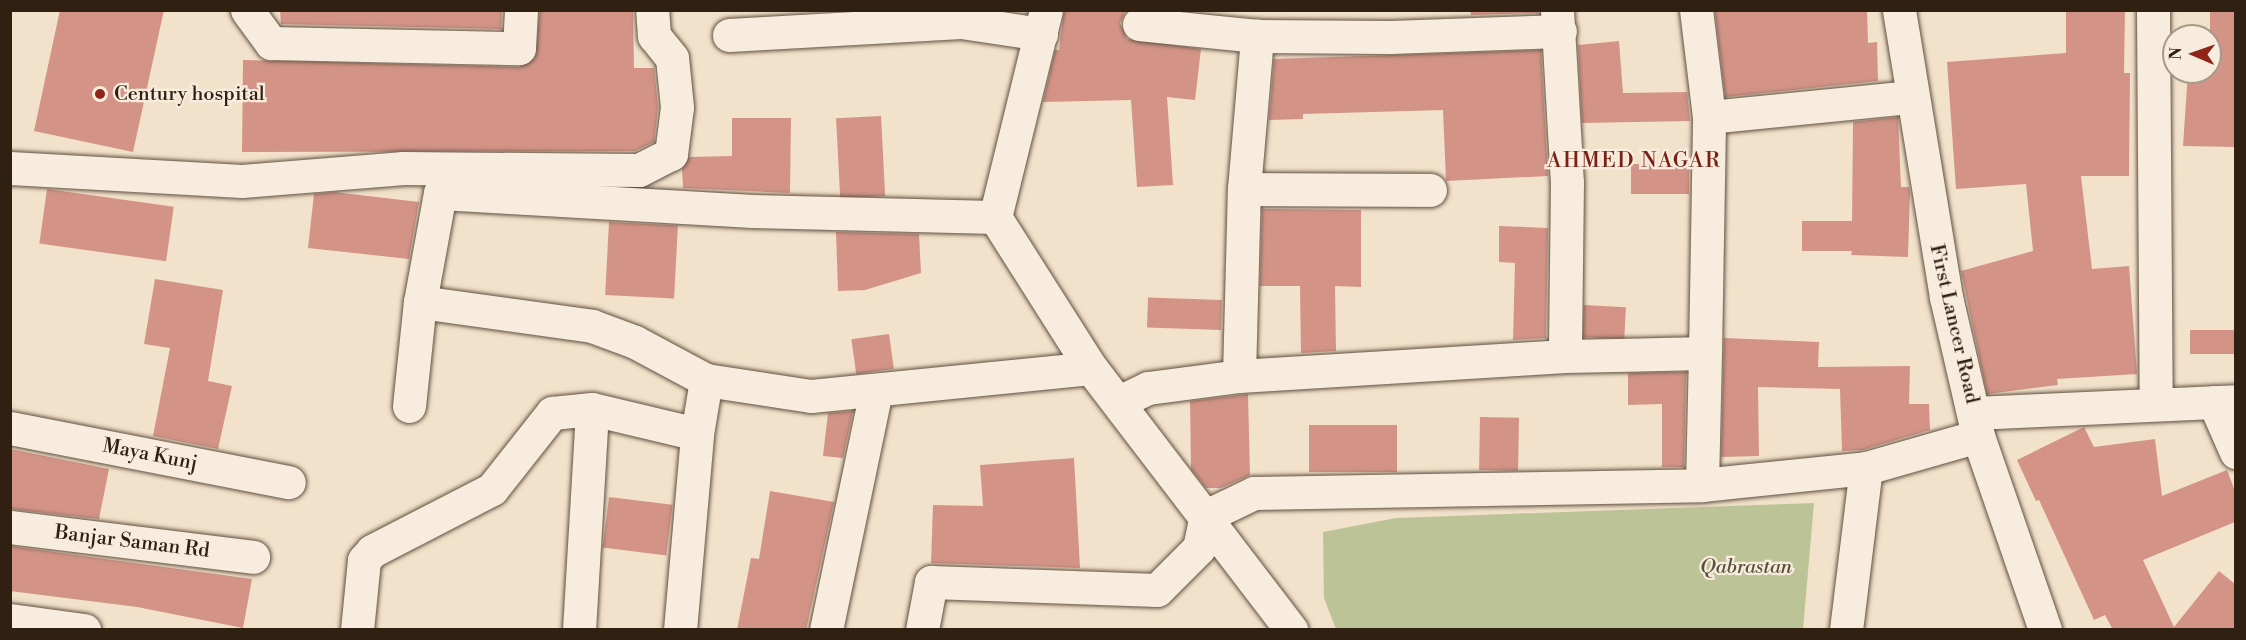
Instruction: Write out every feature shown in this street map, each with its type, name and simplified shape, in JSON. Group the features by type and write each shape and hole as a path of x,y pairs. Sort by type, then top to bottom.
{"street":[{"path":"247,10 271,43 519,48 521,10"},
{"path":"10,168 242,181 403,168 639,170 671,154 677,106 672,57 654,36 652,10"},
{"path":"1696,10 1708,117 1702,485"},
{"name":"First Lancer Road","path":"1899,10 1910,97 1946,297 1976,424 2045,630"},
{"path":"2153,10 2156,404"},
{"path":"1139,24 1257,36 1390,38 1559,21 1567,183 1565,356"},
{"path":"729,35 961,22 1043,22 995,217 1091,368 1291,630"},
{"path":"1239,376 1245,189 1257,36"},
{"path":"1708,117 1910,97"},
{"path":"1245,189 1430,190"},
{"path":"409,406 420,302 440,193 752,211 995,217"},
{"path":"420,302 592,327 635,342 706,380 811,396 1091,368"},
{"path":"1119,402 1148,388 1239,376 1565,356 1705,353"},
{"path":"680,630 697,434 706,380"},
{"path":"826,630 876,391"},
{"path":"1206,516 1254,493 1702,485 1866,468 1976,424 2156,404 2225,401 2235,452"},
{"path":"357,630 360,574 364,560 372,551 492,489 552,413 592,409 697,434"},
{"path":"579,630 592,409"},
{"name":"Maya Kunj","path":"10,428 289,482"},
{"path":"1846,630 1866,468"},
{"path":"922,630 931,582 1157,590 1199,548 1206,516"},
{"name":"Banjar Saman Rd","path":"10,526 253,557"},
{"path":"10,620 84,630"}],"green space":[{"name":"Qabrastan","path":"1814,503 1803,629 1336,629 1324,598 1323,532 1396,518"}],"building":[{"path":"60,10 164,10 133,152 34,131"},
{"path":"280,10 502,10 501,29 281,24"},
{"path":"540,10 633,10 634,68 654,68 658,107 654,142 635,151 242,152 243,60 519,67 535,58"},
{"path":"1064,10 1126,10 1120,23 1127,39 1201,49 1195,100 1167,97 1173,185 1137,187 1131,100 1043,102 1055,50 1059,50"},
{"path":"1470,10 1538,10 1538,13 1471,15"},
{"path":"1867,10 1868,43 1877,42 1878,81 1725,97 1715,11"},
{"path":"2066,10 2125,10 2124,73 2130,73 2129,176 2081,176 2092,269 2129,266 2137,374 2057,379 2058,385 1987,394 1961,271 2033,251 2026,184 1956,189 1947,62 2066,53"},
{"path":"2210,10 2235,10 2235,147 2183,146 2187,84 2222,84 2222,24 2210,24"},
{"path":"1619,41 1623,93 1687,92 1690,121 1582,123 1578,45"},
{"path":"1541,50 1548,176 1446,181 1443,110 1303,114 1303,119 1269,120 1274,59"},
{"path":"881,116 885,196 840,198 836,118"},
{"path":"1898,117 1901,187 1909,187 1910,192 1908,257 1851,255 1852,251 1802,251 1802,221 1852,221 1853,122"},
{"path":"732,118 791,118 790,193 683,188 682,169 689,157 732,156"},
{"path":"1631,164 1689,164 1689,194 1631,194"},
{"path":"47,189 174,207 166,261 39,243"},
{"path":"334,192 419,202 409,259 308,248 314,194"},
{"path":"1262,209 1361,210 1361,287 1335,286 1336,351 1301,353 1300,286 1260,286"},
{"path":"609,222 678,226 674,299 605,295"},
{"path":"1499,226 1548,228 1546,338 1513,340 1515,263 1499,262"},
{"path":"836,232 919,234 921,273 865,290 838,291"},
{"path":"155,279 223,290 208,381 232,386 218,449 153,436 170,348 144,344"},
{"path":"1148,297 1222,300 1221,330 1147,327"},
{"path":"1584,305 1626,307 1624,339 1582,337"},
{"path":"2190,330 2235,330 2235,354 2190,354"},
{"path":"889,334 894,369 856,374 851,339"},
{"path":"1724,338 1819,342 1818,367 1910,366 1909,404 1929,404 1930,430 1862,450 1842,451 1840,389 1758,387 1759,456 1721,457"},
{"path":"1686,372 1684,467 1662,467 1662,404 1628,405 1628,373"},
{"path":"1248,394 1250,475 1221,488 1206,488 1191,469 1190,401"},
{"path":"853,411 843,458 823,456 828,413"},
{"path":"1480,417 1519,418 1518,471 1479,470"},
{"path":"1309,425 1397,425 1397,472 1309,472"},
{"path":"2084,427 2094,447 2155,439 2162,496 2227,470 2235,491 2235,522 2143,560 2174,627 2219,571 2235,584 2235,630 2113,630 2105,615 2094,620 2039,500 2036,501 2017,460"},
{"path":"10,449 109,469 99,519 10,509"},
{"path":"1074,458 1080,568 931,563 933,505 983,506 980,465"},
{"path":"770,491 834,502 806,630 737,630 751,558 759,559"},
{"path":"609,497 673,505 666,555 603,548"},
{"path":"10,546 252,579 243,628 137,607 10,591"}],"place":[{"name":"Century hospital","path":"100,94"}],"district":[{"name":"AHMED NAGAR","path":"1634,161"}]}
